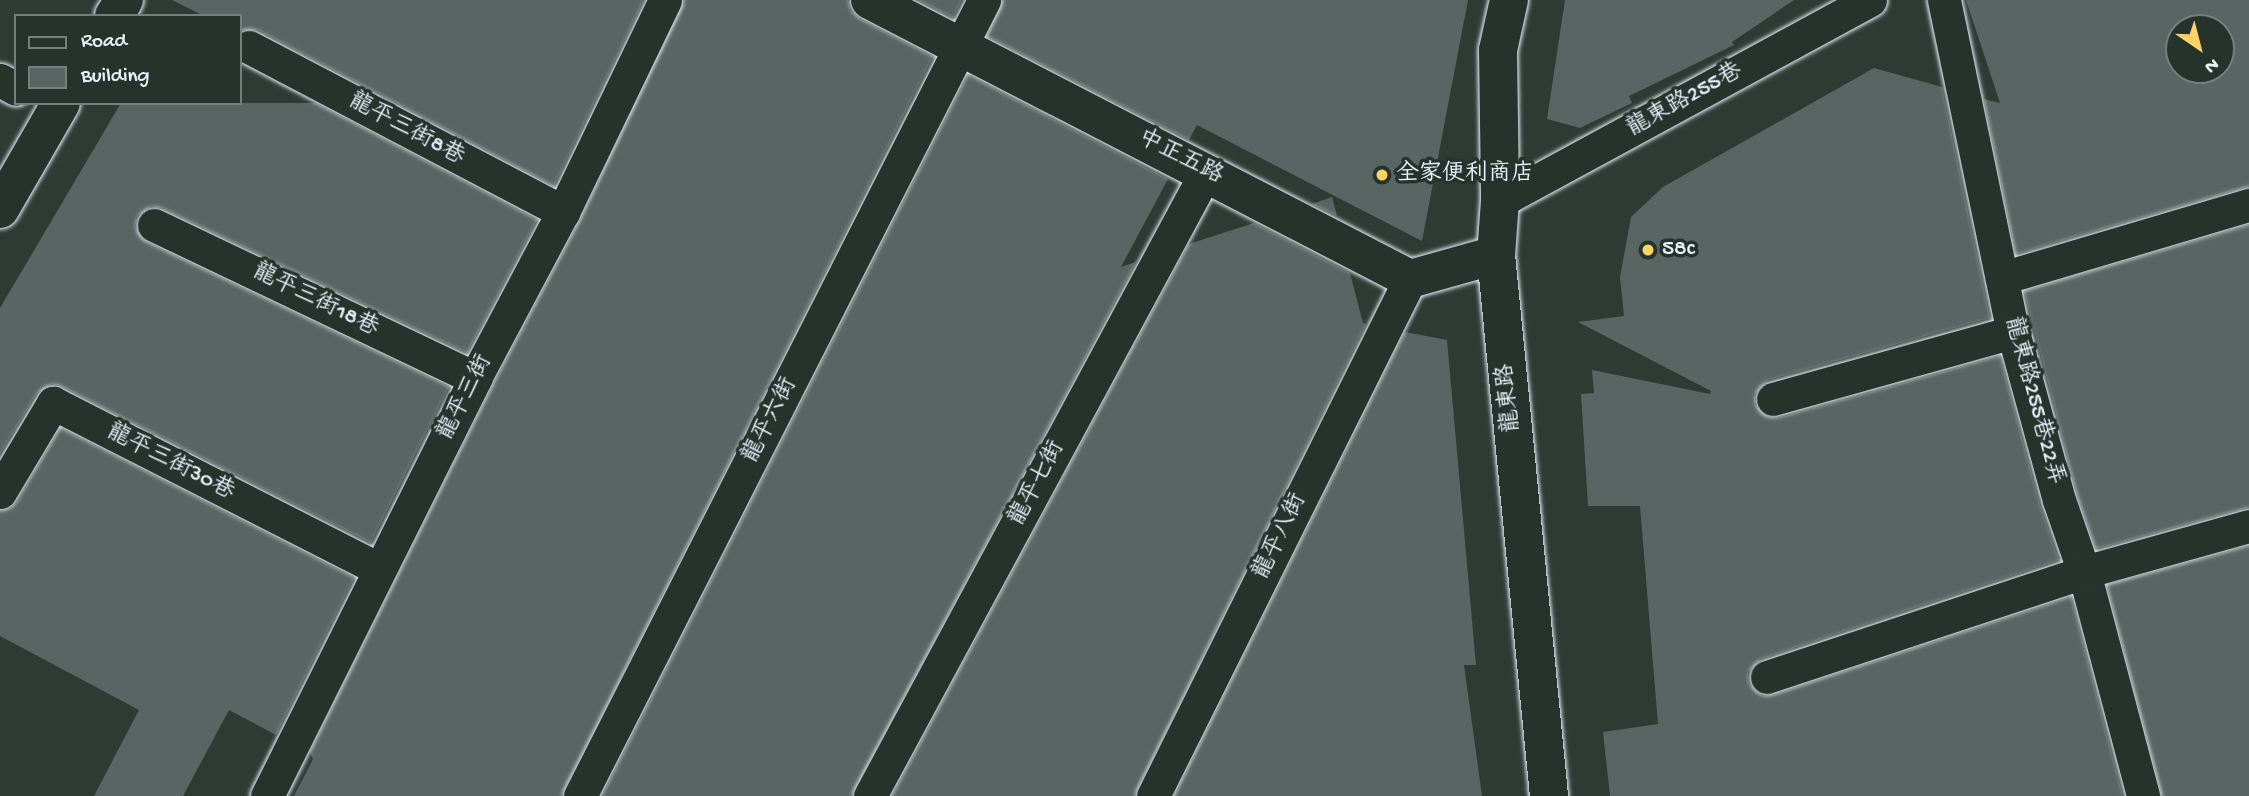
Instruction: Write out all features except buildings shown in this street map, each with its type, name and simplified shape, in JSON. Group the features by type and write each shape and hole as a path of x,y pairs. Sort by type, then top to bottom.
{"street":[{"name":"中正五路","path":"870,0 1410,279"},
{"name":"龍東路","path":"1509,0 1498,50 1500,201 1496,255 1549,796"},
{"path":"0,209 52,106"},
{"path":"1410,279 1496,255"}],"lane":[{"name":"龍平三街","path":"267,796 475,378 563,212 665,0"},
{"name":"龍平六街","path":"580,796 985,0"},
{"name":"龍東路255巷","path":"1500,201 1870,0"},
{"name":"龍東路255巷22弄","path":"1944,0 2013,332 2059,500 2084,572 2143,796"},
{"name":"龍平三街8巷","path":"248,47 563,212"},
{"name":"龍平七街","path":"870,796 1206,172"},
{"path":"2002,278 2249,205"},
{"name":"龍平三街18巷","path":"154,225 475,378"},
{"name":"龍平八街","path":"1153,796 1410,279"},
{"path":"1773,399 2013,332"},
{"name":"龍平三街30巷","path":"0,492 53,403 379,569"},
{"path":"1766,677 2084,572 2249,526"}],"place":[{"name":"全家便利商店","path":"1382,175"},
{"name":"58c","path":"1648,250"}]}
